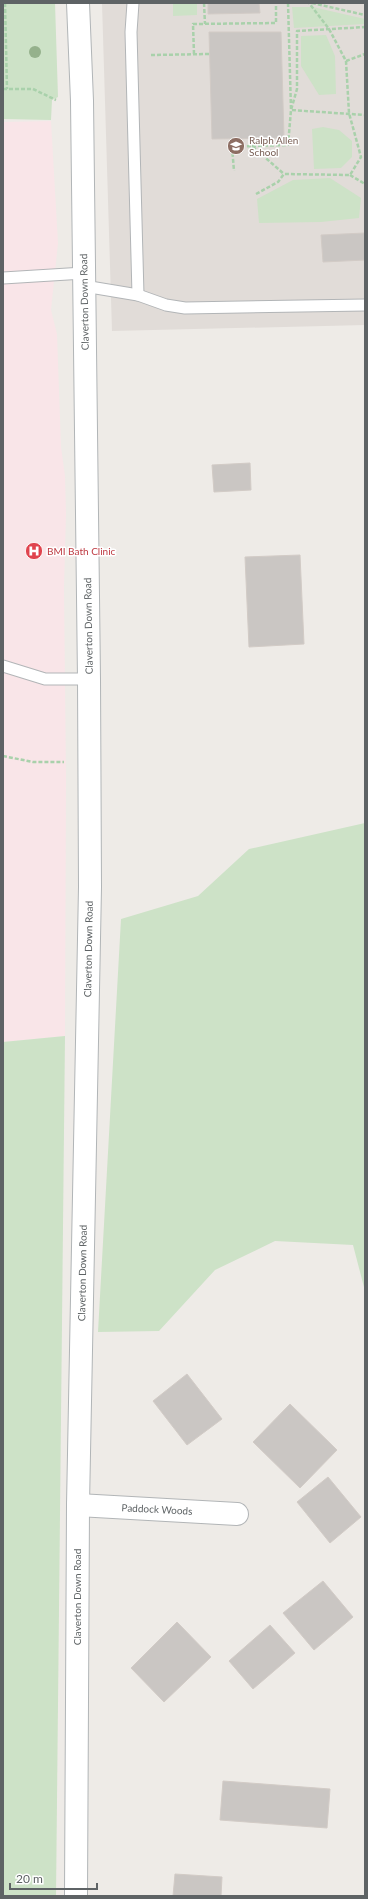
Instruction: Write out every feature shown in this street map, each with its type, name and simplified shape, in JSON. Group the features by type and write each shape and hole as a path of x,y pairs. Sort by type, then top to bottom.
{"street":[{"name":"Claverton Down Road","path":"76,1896 78,1505 90,887 82,101 78,3"},
{"name":"Paddock Woods","path":"78,1505 237,1514"}],"lane":[{"path":"133,3 130,32 138,295"},
{"path":"3,278 84,279 166,305 185,308 365,305"},
{"path":"3,666 45,679 89,679"}],"path":[{"path":"5,3 7,89"},
{"path":"204,3 204,24"},
{"path":"194,54 193,24 276,23 276,3"},
{"path":"232,147 288,145 291,110 288,3"},
{"path":"309,3 329,29 346,61 349,113 361,157 350,174"},
{"path":"312,3 365,15"},
{"path":"291,110 298,90 297,31 365,27"},
{"path":"131,55 210,54"},
{"path":"346,61 365,54"},
{"path":"3,89 33,89 57,101 82,101"},
{"path":"291,110 365,115"},
{"path":"232,138 234,171"},
{"path":"252,146 284,174 350,174 365,184"},
{"path":"256,194 278,182 284,174"},
{"path":"3,756 33,762 89,763"}],"shaded area":[{"name":"Ralph Allen School","path":"102,3 365,3 365,325 112,331"},
{"name":"BMI Bath Clinic","path":"51,121 58,243 51,310 57,334 61,447 65,476 66,514 64,587 66,777 65,1036 3,1042 3,122"}],"green space":[{"path":"3,3 55,3 58,97 52,100 51,120 3,119"},
{"path":"173,3 197,3 197,15 173,16"},
{"path":"292,7 313,7 365,19 365,24 294,28"},
{"path":"326,35 335,56 336,94 319,95 301,66 301,36"},
{"path":"323,127 339,130 352,141 352,157 341,168 314,169 312,129"},
{"path":"330,178 361,198 359,218 321,222 259,223 257,199 293,180"},
{"path":"365,823 365,1291 353,1245 275,1241 215,1270 159,1331 98,1332 121,919 198,896 249,849"},
{"path":"65,1036 56,1896 3,1896 3,1042"}],"building":[{"path":"208,3 259,3 260,13 208,14"},
{"path":"209,32 281,32 284,138 212,139"},
{"path":"365,233 365,260 323,262 321,235"},
{"path":"250,463 251,490 214,492 212,465"},
{"path":"300,555 304,644 249,647 245,557"},
{"path":"187,1374 222,1419 187,1445 153,1401"},
{"path":"290,1404 337,1450 300,1488 253,1442"},
{"path":"328,1477 361,1517 330,1543 297,1502"},
{"path":"323,1581 353,1617 314,1650 283,1613"},
{"path":"177,1622 211,1657 164,1702 131,1668"},
{"path":"270,1625 295,1653 253,1689 229,1661"},
{"path":"223,1781 330,1789 327,1828 220,1820"},
{"path":"175,1874 222,1877 221,1896 173,1896"}],"place":[{"name":"Ralph Allen School","path":"236,146"},
{"name":"BMI Bath Clinic","path":"34,551"}]}
